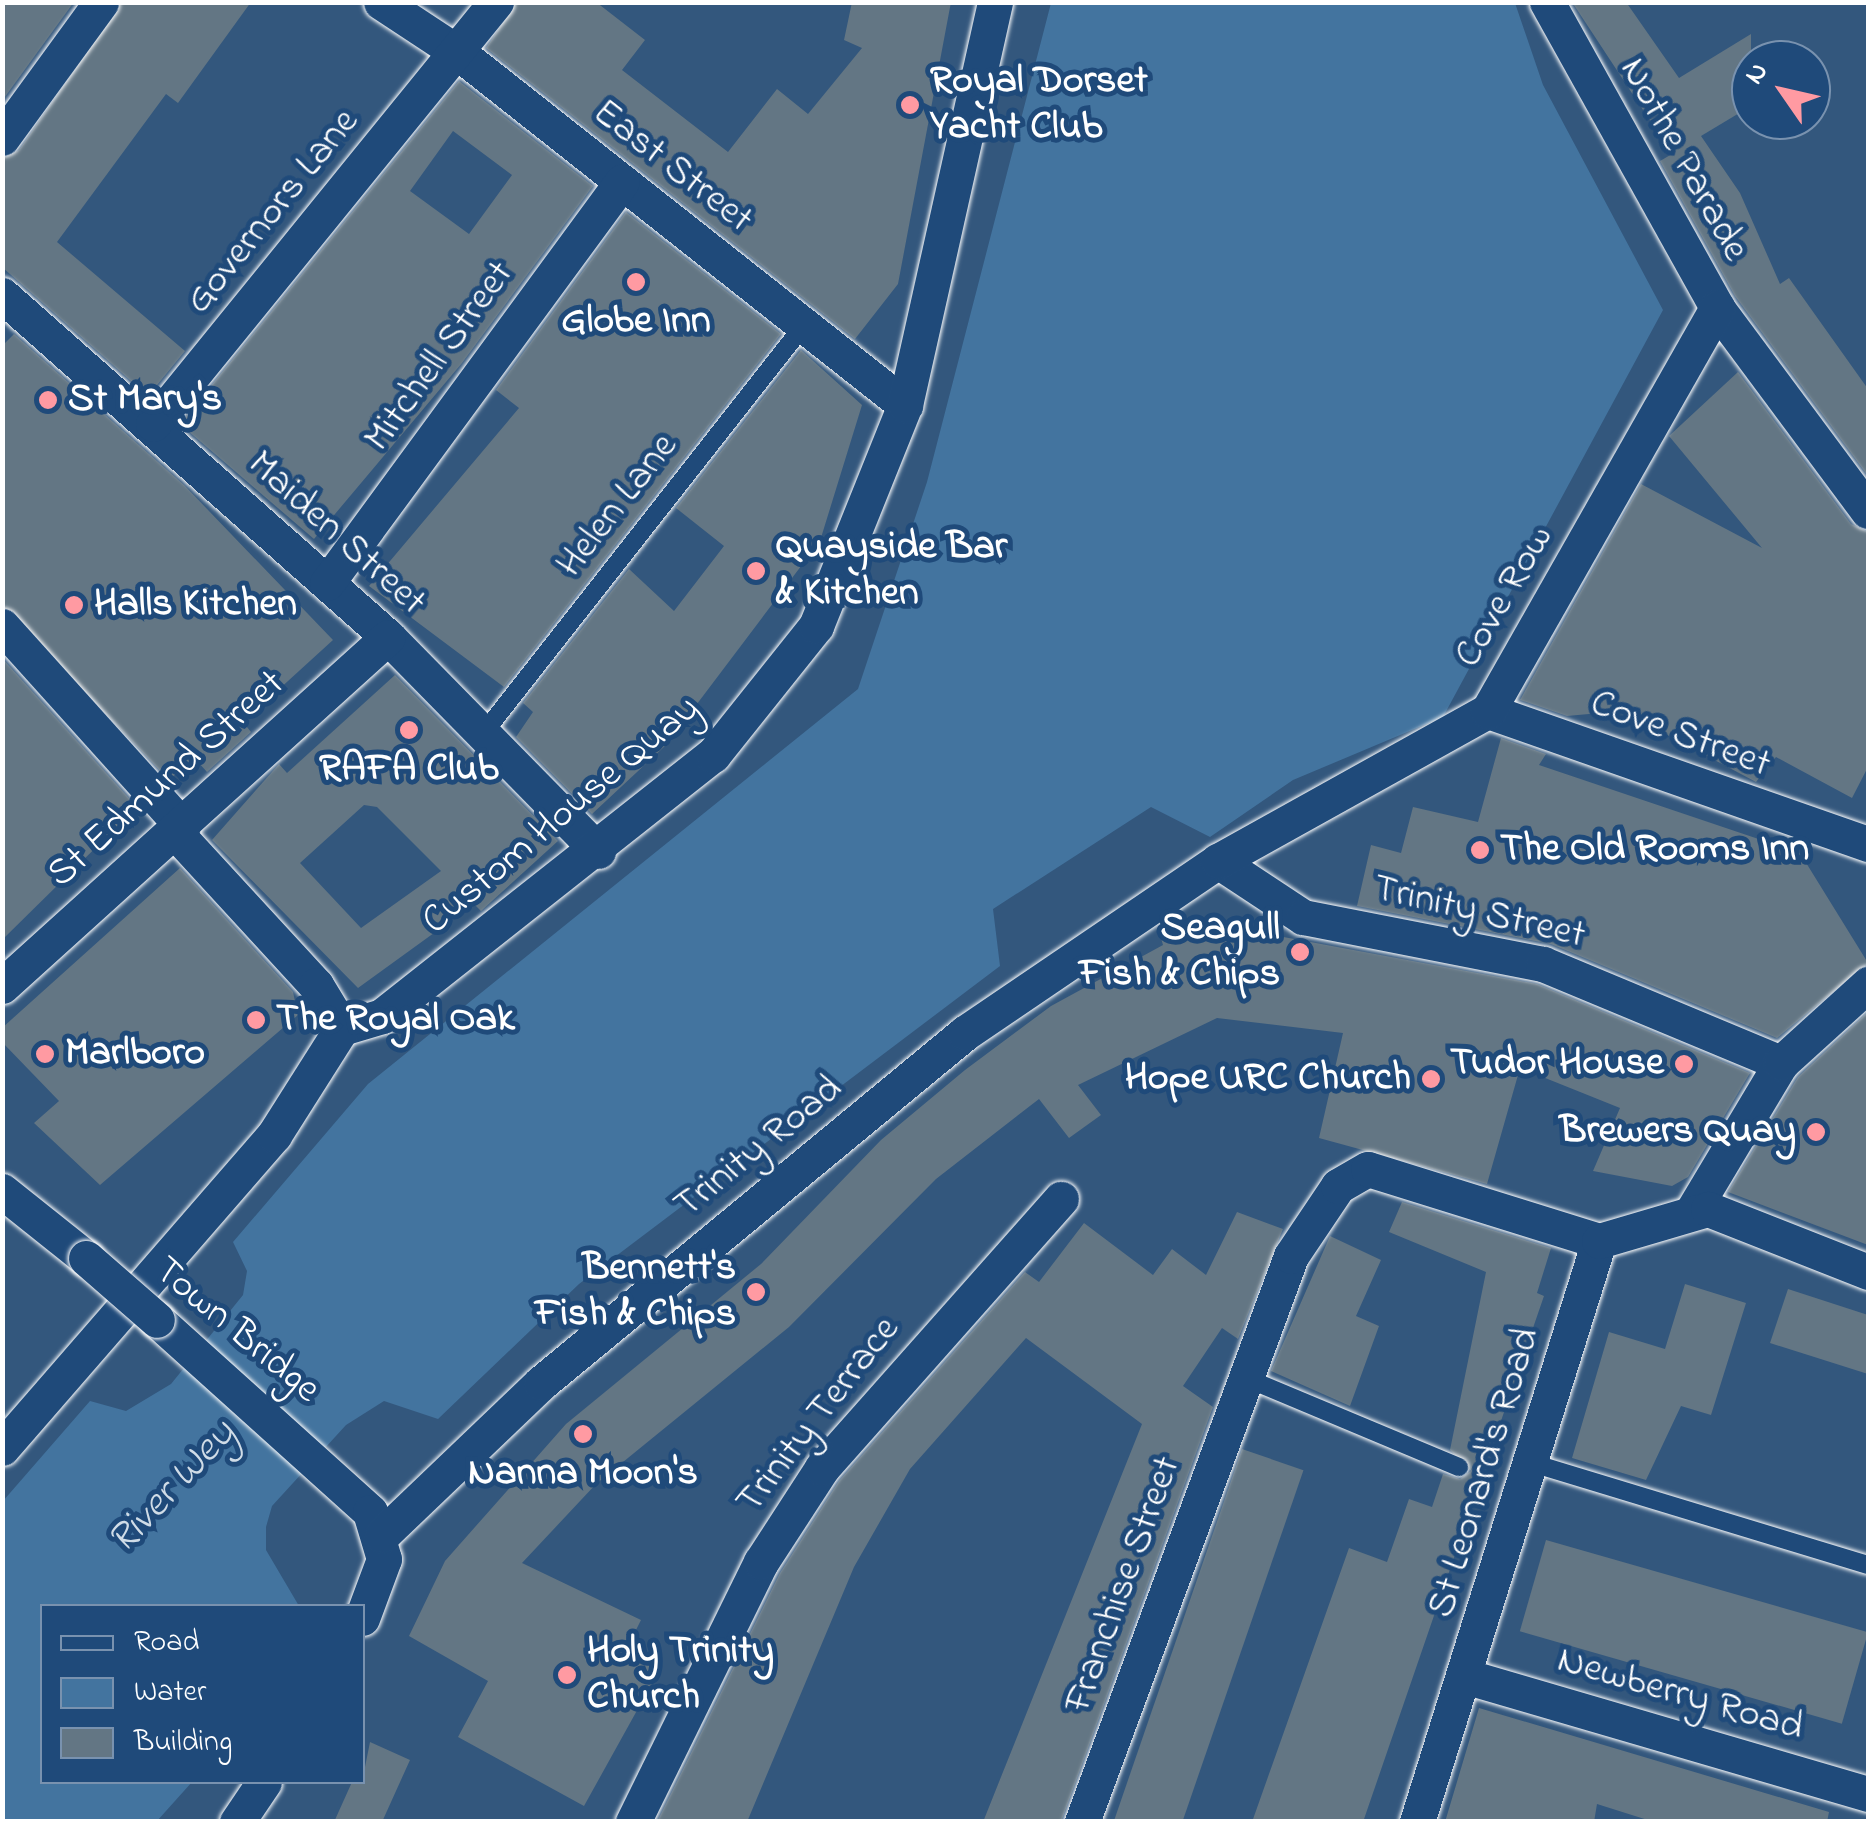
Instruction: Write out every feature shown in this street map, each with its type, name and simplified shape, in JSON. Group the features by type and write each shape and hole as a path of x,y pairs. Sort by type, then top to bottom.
{"street":[{"path":"2,138 101,2"},
{"name":"East Street","path":"380,2 460,54 905,405"},
{"name":"Governors Lane","path":"152,424 460,54 496,2"},
{"name":"Custom House Quay","path":"342,1028 382,1016 598,851 714,755 816,626 905,405 995,2"},
{"name":"Nothe Parade","path":"1547,2 1717,308 1868,511"},
{"name":"Mitchell Street","path":"327,582 622,182"},
{"name":"Maiden Street","path":"2,295 388,637 486,730 598,851"},
{"name":"Cove Row","path":"1218,860 1488,711 1717,308"},
{"path":"2,626 316,985 342,1028 274,1134 2,1448"},
{"name":"St Edmund Street","path":"2,986 388,637"},
{"name":"Cove Street","path":"1488,711 1855,841"},
{"name":"Trinity Street","path":"1218,860 1304,917 1543,964 1781,1063"},
{"name":"Trinity Road","path":"382,1535 540,1383 965,1034 1218,860"},
{"path":"1693,1210 1781,1063 1868,984"},
{"name":"Franchise Street","path":"1082,1822 1291,1256 1338,1186 1368,1169 1599,1241"},
{"name":"Town Bridge","path":"2,1191 332,1468 382,1535"},
{"name":"Trinity Terrace","path":"633,1822 761,1562 822,1468 1061,1199"},
{"path":"1599,1241 1693,1210 1868,1272"},
{"name":"St Leonard's Road","path":"1417,1822 1468,1677 1599,1241"},
{"path":"365,1612 379,1586 382,1535"},
{"name":"Newberry Road","path":"1468,1677 1868,1794"},
{"path":"237,1822 263,1784"}],"lane":[{"name":"Helen Lane","path":"486,730 804,326"},
{"path":"1246,1378 1459,1467"},
{"path":"1532,1463 1868,1565"}],"water":[{"name":"River Wey","path":"1051,3 1515,3 1543,85 1663,310 1443,717 1293,780 1210,837 1151,807 993,909 1000,966 579,1284 438,1419 384,1401 346,1425 272,1506 266,1527 266,1550 298,1604 40,1604 40,1784 190,1784 157,1821 3,1822 3,1501 90,1401 126,1411 171,1384 243,1295 247,1271 233,1242 368,1084 858,689 927,482"}],"building":[{"path":"2,2 74,2 2,101"},
{"path":"122,2 251,2 178,103 166,94 57,242 185,351 148,396 2,267 2,159 19,150"},
{"path":"517,2 596,2 645,40 622,70 728,152 777,89 808,114 862,48 844,40 852,2 951,2 898,284 855,339 486,48"},
{"path":"1572,2 1626,2 1679,78 1731,46 1731,118 1701,136 1740,193 1780,284 1789,278 1868,389 1868,476 1735,296 1660,161 1672,154"},
{"path":"459,81 593,186 462,363 314,539 180,424","holes":["453,131 512,175 469,234 410,191"]},
{"path":"626,212 781,334 504,687 369,586 519,408 496,390"},
{"path":"14,334 184,485 333,640 243,722 251,732 207,772 198,762 168,779 2,605 2,346"},
{"path":"801,350 862,405 820,541 666,745 592,814 516,737 533,712 523,703 629,569 674,611 724,546 676,508"},
{"path":"1738,372 1851,524 1868,532 1868,767 1852,798 1776,757 1756,782 1622,711 1567,716 1520,700 1641,484 1762,548 1669,436"},
{"path":"2,658 137,807 2,940"},
{"path":"395,675 558,841 481,911 474,904 358,988 212,840 279,764 287,773","holes":["364,805 377,807 441,871 361,928 300,863"]},
{"path":"1501,738 1546,754 1539,765 1800,853 1868,963 1777,1038 1551,944 1357,906 1371,845 1401,853 1413,807 1478,822"},
{"path":"180,868 293,992 298,1015 100,1185 34,1123 59,1101 2,1042 2,1028"},
{"path":"1214,924 1537,984 1750,1073 1688,1177 1672,1186 1593,1171 1620,1108 1520,1068 1487,1184 1319,1138 1343,1033 1217,1018 1078,1085 1101,1115 1069,1138 1039,1099 936,1179 789,1327 596,1484 522,1563 641,1620 626,1650 660,1669 584,1806 458,1737 488,1681 409,1636 445,1561 566,1424 761,1264 881,1140 965,1070 1051,1006 1163,945 1161,938"},
{"name":"Brewers Quay","path":"1868,1012 1868,1245 1728,1192 1798,1077"},
{"path":"1402,1202 1551,1248 1537,1293 1544,1296 1363,1822 1252,1822 1349,1548 1387,1562 1409,1499 1432,1507 1443,1474 1460,1479 1471,1471 1450,1450 1486,1272 1389,1232"},
{"path":"1237,1212 1283,1229 1238,1339 1222,1328 1183,1386 1213,1407 1061,1822 983,1822 1142,1424 1026,1338 910,1469 854,1567 747,1822 657,1822 780,1573 839,1481 1025,1272 1039,1282 1084,1223 1153,1275 1172,1249 1206,1275"},
{"path":"1330,1236 1381,1260 1356,1316 1379,1326 1350,1406 1271,1371"},
{"path":"1685,1284 1746,1303 1711,1415 1681,1406 1646,1480 1572,1458 1609,1332 1665,1349"},
{"path":"1788,1289 1868,1315 1868,1374 1770,1343"},
{"path":"1242,1449 1303,1470 1182,1822 1114,1822"},
{"path":"1546,1540 1868,1632 1842,1724 1520,1631"},
{"path":"1479,1708 1829,1812 1827,1822 1654,1822 1597,1804 1594,1822 1445,1822"},
{"path":"370,1742 410,1760 382,1822 334,1822 351,1784 365,1784"}],"place":[{"name":"Royal Dorset Yacht Club","path":"910,105"},
{"name":"Globe Inn","path":"636,282"},
{"name":"St Mary's","path":"48,400"},
{"name":"Quayside Bar & Kitchen","path":"756,571"},
{"name":"Halls Kitchen","path":"74,605"},
{"name":"RAFA Club","path":"409,730"},
{"name":"The Old Rooms Inn","path":"1480,850"},
{"name":"Seagull Fish & Chips","path":"1300,952"},
{"name":"The Royal Oak","path":"256,1020"},
{"name":"Marlboro","path":"45,1054"},
{"name":"Tudor House","path":"1684,1064"},
{"name":"Hope URC Church","path":"1431,1079"},
{"name":"Brewers Quay","path":"1816,1132"},
{"name":"Bennett's Fish & Chips","path":"756,1292"},
{"name":"Nanna Moon's","path":"583,1434"},
{"name":"Holy Trinity Church","path":"567,1675"}]}
